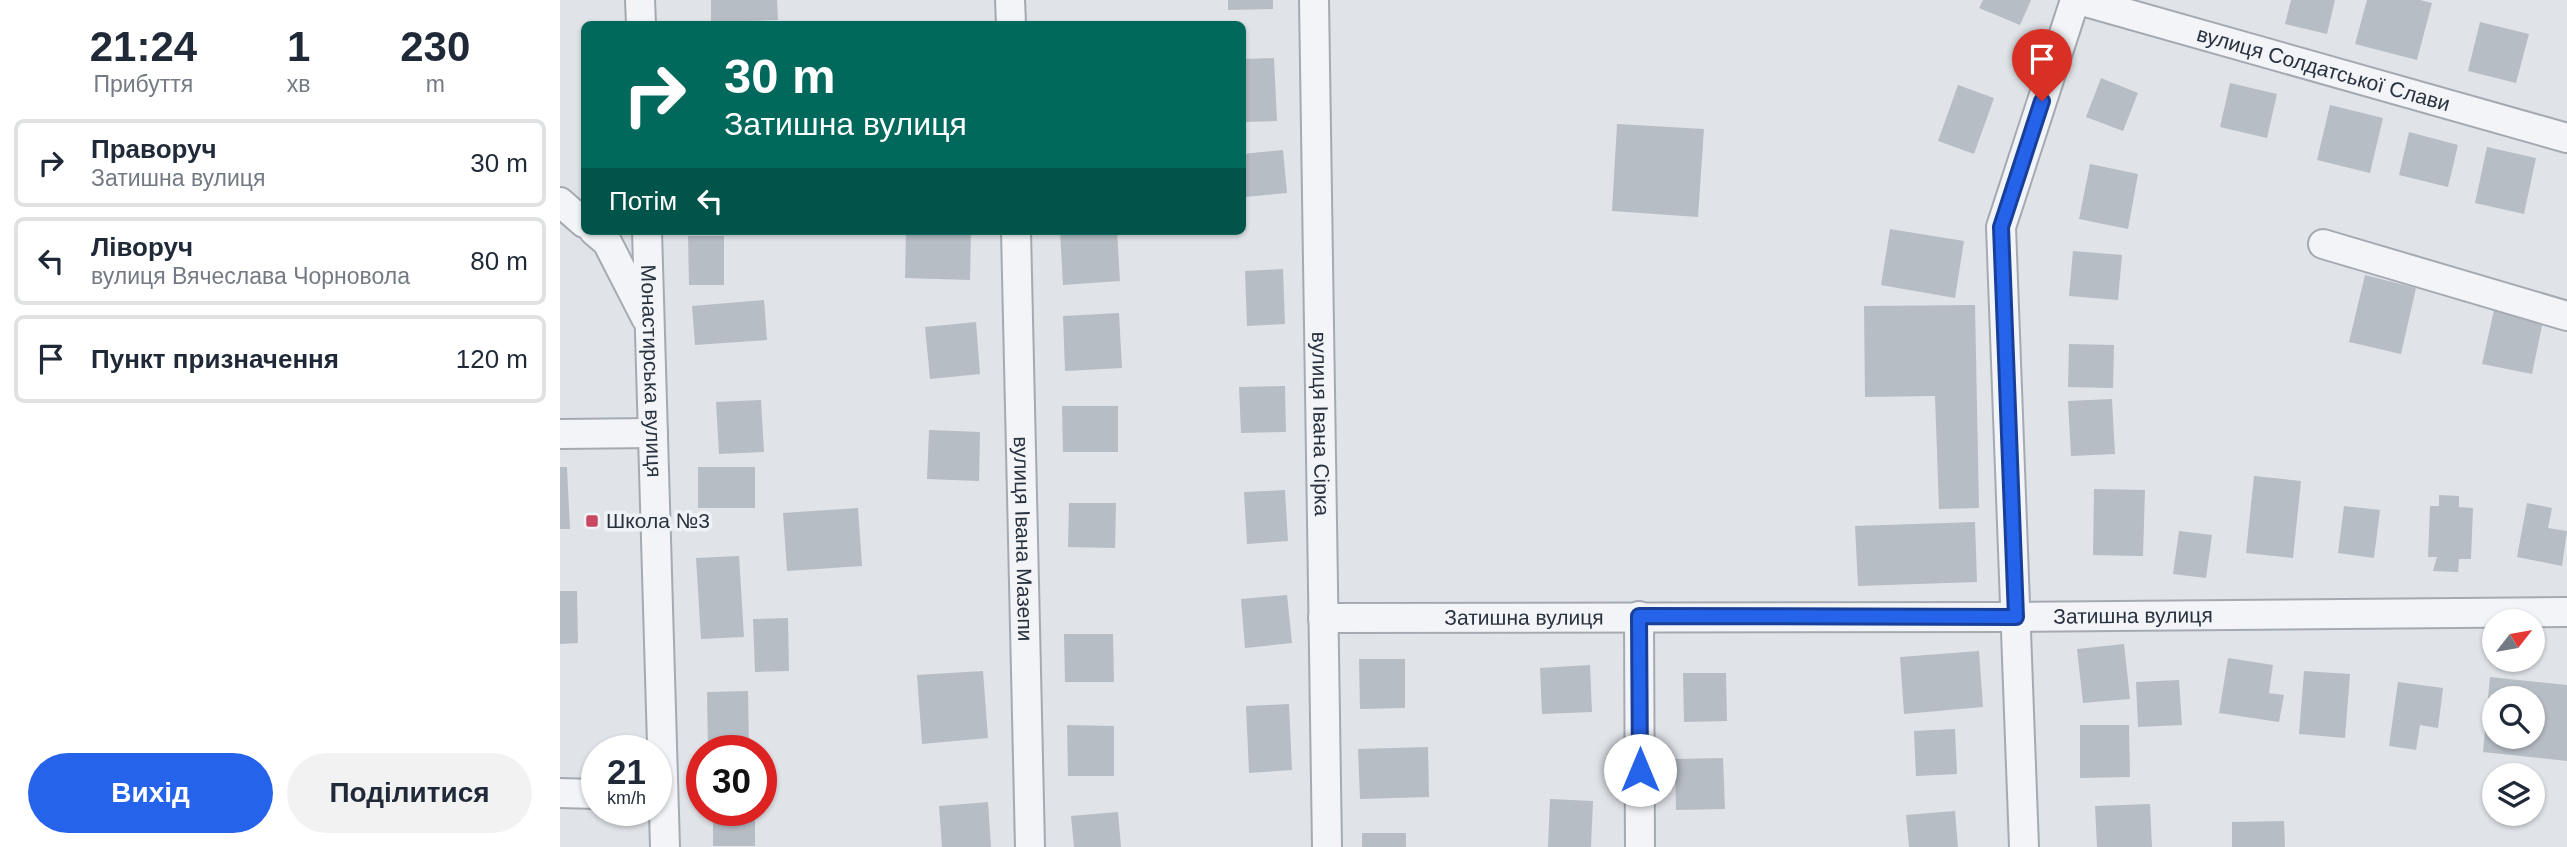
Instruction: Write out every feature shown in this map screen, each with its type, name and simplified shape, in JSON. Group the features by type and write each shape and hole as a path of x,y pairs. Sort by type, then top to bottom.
{"street":[{"path":"640,0 641,21"},
{"path":"1010,0 1011,21"},
{"name":"вулиця Івана Сірка","path":"1314,0 1327,847"},
{"path":"2024,847 2001,227 2077,0"},
{"name":"вулиця Солдатської Слави","path":"2077,0 2567,138"},
{"path":"560,202 581,220"},
{"path":"599,235 607,242 649,324"},
{"name":"Монастирська вулиця","path":"647,235 658,735"},
{"name":"вулиця Івана Мазепи","path":"1016,235 1030,847"},
{"path":"2323,244 2567,316"},
{"path":"560,433 653,433"},
{"name":"Затишна вулиця","path":"1323,618 2016,617 2567,612"},
{"path":"1639,616 1640,847"},
{"path":"560,793 581,794"},
{"name":"Монастирська вулиця","path":"663,826 665,847"}],"building":[{"path":"711,0 777,0 778,20 711,21"},
{"path":"1228,0 1273,0 1273,9 1228,10"},
{"path":"1983,0 2031,0 2020,25 1979,8"},
{"path":"2291,0 2335,0 2327,34 2285,24"},
{"path":"2367,0 2420,0 2432,3 2417,60 2355,44"},
{"path":"2480,22 2529,34 2516,83 2468,71"},
{"path":"1274,58 1277,121 1246,122 1246,59"},
{"path":"2101,78 2138,93 2123,131 2086,117"},
{"path":"2230,83 2277,94 2267,138 2220,127"},
{"path":"1958,85 1994,98 1974,154 1938,141"},
{"path":"2330,105 2383,118 2370,173 2317,160"},
{"path":"1617,124 1704,129 1698,217 1612,211"},
{"path":"2409,132 2458,145 2448,187 2399,175"},
{"path":"2487,147 2536,158 2524,214 2475,203"},
{"path":"1283,150 1287,193 1246,197 1246,154"},
{"path":"2090,164 2138,174 2128,229 2079,219"},
{"path":"1890,229 1964,241 1955,298 1881,285"},
{"path":"906,235 971,235 970,280 905,278"},
{"path":"1060,235 1117,235 1120,281 1063,285"},
{"path":"688,236 724,236 724,285 689,285"},
{"path":"2073,251 2122,255 2118,300 2069,296"},
{"path":"1283,269 1285,324 1247,326 1245,271"},
{"path":"2365,275 2416,288 2401,354 2349,342"},
{"path":"764,300 767,340 695,345 692,306"},
{"path":"1975,305 1979,508 1939,509 1935,396 1865,397 1864,306"},
{"path":"2494,310 2543,321 2532,374 2482,364"},
{"path":"1119,313 1122,368 1065,371 1063,316"},
{"path":"976,322 980,374 930,379 925,327"},
{"path":"2069,344 2114,345 2113,388 2068,387"},
{"path":"1285,386 1286,432 1241,433 1239,387"},
{"path":"2112,399 2115,454 2071,456 2068,401"},
{"path":"761,400 764,452 719,454 716,402"},
{"path":"1062,406 1118,406 1118,452 1063,452"},
{"path":"929,430 980,432 979,481 927,479"},
{"path":"560,467 567,467 570,529 560,529"},
{"path":"698,467 755,467 755,508 698,508"},
{"path":"2254,476 2301,481 2293,558 2246,553"},
{"path":"2094,489 2145,490 2143,556 2093,555"},
{"path":"1285,490 1288,541 1247,544 1244,492"},
{"path":"2439,495 2459,496 2459,507 2473,508 2471,559 2459,559 2458,572 2433,571 2437,557 2428,557 2430,506 2439,506"},
{"path":"1069,503 1116,503 1115,548 1068,547"},
{"path":"2527,503 2552,508 2548,528 2567,531 2562,566 2517,557"},
{"path":"2344,506 2380,510 2374,558 2338,553"},
{"path":"858,508 862,566 787,571 783,513"},
{"path":"1975,522 1977,582 1858,586 1855,526"},
{"path":"2179,531 2212,535 2206,578 2173,574"},
{"path":"739,556 744,637 701,639 696,558"},
{"path":"560,591 577,591 578,643 560,644"},
{"path":"1287,595 1292,643 1245,648 1241,599"},
{"path":"788,618 789,671 755,672 753,619"},
{"path":"1064,634 1113,634 1114,682 1065,682"},
{"path":"2124,644 2130,699 2083,703 2077,649"},
{"path":"1979,651 1983,707 1904,714 1900,657"},
{"path":"2228,658 2273,665 2269,693 2284,695 2279,722 2219,713"},
{"path":"1359,659 1405,659 1405,708 1360,709"},
{"path":"1590,665 1592,712 1542,714 1540,668"},
{"path":"983,671 988,738 922,744 917,675"},
{"path":"2304,671 2350,674 2345,738 2299,734"},
{"path":"1683,673 1726,673 1727,721 1684,722"},
{"path":"2490,677 2567,685 2567,761 2483,752 2483,749 2545,749 2545,686 2489,686"},
{"path":"2179,680 2182,725 2138,727 2136,682"},
{"path":"2398,682 2443,688 2438,728 2420,725 2416,750 2389,746"},
{"path":"748,691 749,735 708,735 707,692"},
{"path":"1289,704 1292,770 1249,773 1246,706"},
{"path":"1067,725 1114,726 1114,776 1068,776"},
{"path":"2080,725 2129,725 2130,777 2080,778"},
{"path":"1955,729 1957,774 1916,776 1914,731"},
{"path":"1428,747 1429,797 1360,799 1358,749"},
{"path":"1723,758 1725,809 1676,810 1675,759"},
{"path":"1550,799 1593,801 1591,847 1548,847"},
{"path":"988,802 991,847 942,847 939,806"},
{"path":"2150,804 2152,847 2097,847 2095,806"},
{"path":"1955,811 1958,847 1909,847 1906,815"},
{"path":"1118,812 1121,847 1074,847 1071,816"},
{"path":"2284,821 2285,847 2232,847 2232,822"},
{"path":"713,826 755,826 755,846 713,846"},
{"path":"1362,833 1406,833 1406,847 1362,847"}],"place":[{"name":"Школа №3","path":"592,521"}],"route":[{"path":"1640,770 1639,616 2016,617 2001,227 2042,101"}]}
